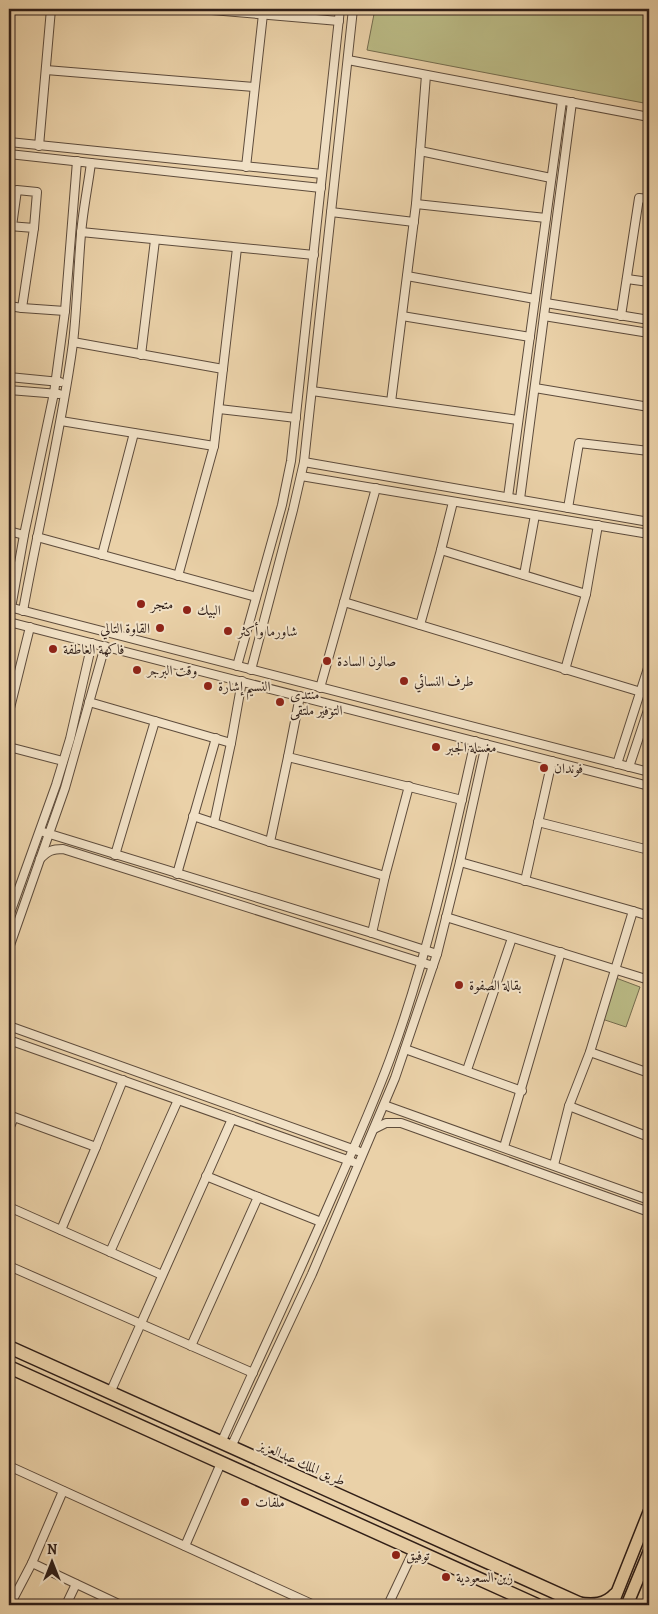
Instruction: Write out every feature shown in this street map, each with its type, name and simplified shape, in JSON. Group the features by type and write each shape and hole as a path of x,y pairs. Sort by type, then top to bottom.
{"highway":[{"name":"طريق الملك عبدالعزيز","path":"9,1347 580,1604"},
{"path":"9,1368 537,1605"}],"main road":[{"path":"612,1605 649,1512"},
{"path":"629,1602 649,1552"},
{"path":"580,1604 593,1605 610,1600 618,1590"}],"street":[{"path":"39,146 51,9"},
{"path":"200,9 339,21"},
{"path":"237,666 282,505 290,460 340,9"},
{"path":"251,670 294,510 304,462 353,9"},
{"path":"246,167 263,14"},
{"path":"348,60 649,116"},
{"path":"46,70 254,87"},
{"path":"391,402 416,204 426,75"},
{"path":"508,497 562,101"},
{"path":"520,500 572,102"},
{"path":"9,142 322,174"},
{"path":"420,152 551,178"},
{"path":"9,154 321,188"},
{"path":"77,162 66,311 54,393 10,608 649,772"},
{"path":"23,611 67,382 73,342 81,232 91,163"},
{"path":"22,308 34,228 37,192 17,190 10,226 34,228"},
{"path":"621,316 638,198 649,199"},
{"path":"416,204 546,218"},
{"path":"331,212 414,222"},
{"path":"81,232 314,255"},
{"path":"141,355 155,240"},
{"path":"178,576 214,446 237,248"},
{"path":"407,276 535,299"},
{"path":"626,279 649,282"},
{"path":"546,303 649,320"},
{"path":"9,306 66,311"},
{"path":"402,316 530,337"},
{"path":"544,316 649,333"},
{"path":"73,342 223,369"},
{"path":"9,377 67,382"},
{"path":"535,388 649,407"},
{"path":"9,390 64,394"},
{"path":"312,391 518,420"},
{"path":"218,409 296,418"},
{"path":"61,421 214,446"},
{"path":"102,555 134,433"},
{"path":"568,508 579,443 649,450"},
{"path":"304,462 649,522"},
{"path":"301,476 649,534"},
{"path":"320,688 376,488"},
{"path":"420,625 442,550 453,502"},
{"path":"524,575 535,515"},
{"path":"565,670 586,594 598,525"},
{"path":"9,531 24,535"},
{"path":"36,537 256,597"},
{"path":"442,550 586,594"},
{"path":"344,602 641,692"},
{"path":"9,622 649,786"},
{"path":"9,712 12,688 30,627"},
{"path":"9,916 11,904 40,832 63,762 92,643"},
{"path":"9,948 65,788 104,646"},
{"path":"617,764 649,664"},
{"path":"214,823 242,681"},
{"path":"270,842 300,696"},
{"path":"90,702 231,743"},
{"path":"629,767 649,707"},
{"path":"115,855 155,721"},
{"path":"176,874 216,738"},
{"path":"226,1445 253,1373 353,1149 390,1059 421,962 443,882 475,741"},
{"path":"226,1445 312,1274 384,1105 405,1049 433,966 460,862 486,744"},
{"path":"9,747 63,762"},
{"path":"288,757 462,800"},
{"path":"525,880 552,761"},
{"path":"372,933 409,786"},
{"path":"193,816 270,842 385,876"},
{"path":"538,822 649,850"},
{"path":"40,832 436,954"},
{"path":"40,859 47,852 63,848 433,966"},
{"path":"460,862 649,916"},
{"path":"554,1165 569,1106 590,1052 633,911"},
{"path":"446,917 649,980"},
{"path":"467,1070 512,938"},
{"path":"504,1148 561,952"},
{"path":"9,1026 364,1153"},
{"path":"9,1040 359,1164"},
{"path":"405,1049 522,1091"},
{"path":"590,1052 649,1073"},
{"path":"61,1230 124,1080"},
{"path":"110,1252 178,1100"},
{"path":"384,1105 649,1200"},
{"path":"569,1106 649,1137"},
{"path":"9,1129 12,1116 96,1147"},
{"path":"110,1393 232,1119"},
{"path":"374,1128 386,1123 401,1123 649,1212"},
{"path":"206,1176 321,1222"},
{"path":"191,1346 258,1197"},
{"path":"9,1207 162,1276"},
{"path":"9,1266 253,1373"},
{"path":"185,1546 221,1463"},
{"path":"9,1466 314,1605"},
{"path":"10,1605 32,1563 63,1491"},
{"path":"388,1605 414,1550"},
{"path":"32,1563 121,1605"},
{"path":"66,1605 76,1584"}],"green space":[{"path":"375,9 649,9 649,104 367,50"},
{"path":"616,978 640,987 626,1027 602,1019"}],"place":[{"name":"متجر","path":"141,604"},
{"name":"البيك","path":"187,610"},
{"name":"القاوة التالي","path":"160,628"},
{"name":"شاورما وأكثر","path":"228,631"},
{"name":"فاكهة العاطفة","path":"53,649"},
{"name":"صالون السادة","path":"327,661"},
{"name":"وقت البرجر","path":"137,670"},
{"name":"طرف النسائي","path":"404,681"},
{"name":"النسيم إشارة","path":"208,686"},
{"name":"منتدى التوفير ملتقى","path":"280,702"},
{"name":"مغسلة الجبر","path":"436,747"},
{"name":"فوندان","path":"544,768"},
{"name":"بقالة الصفوة","path":"459,985"},
{"name":"ملفات","path":"245,1502"},
{"name":"توفيق","path":"396,1555"},
{"name":"زين السعودية","path":"446,1577"}]}
